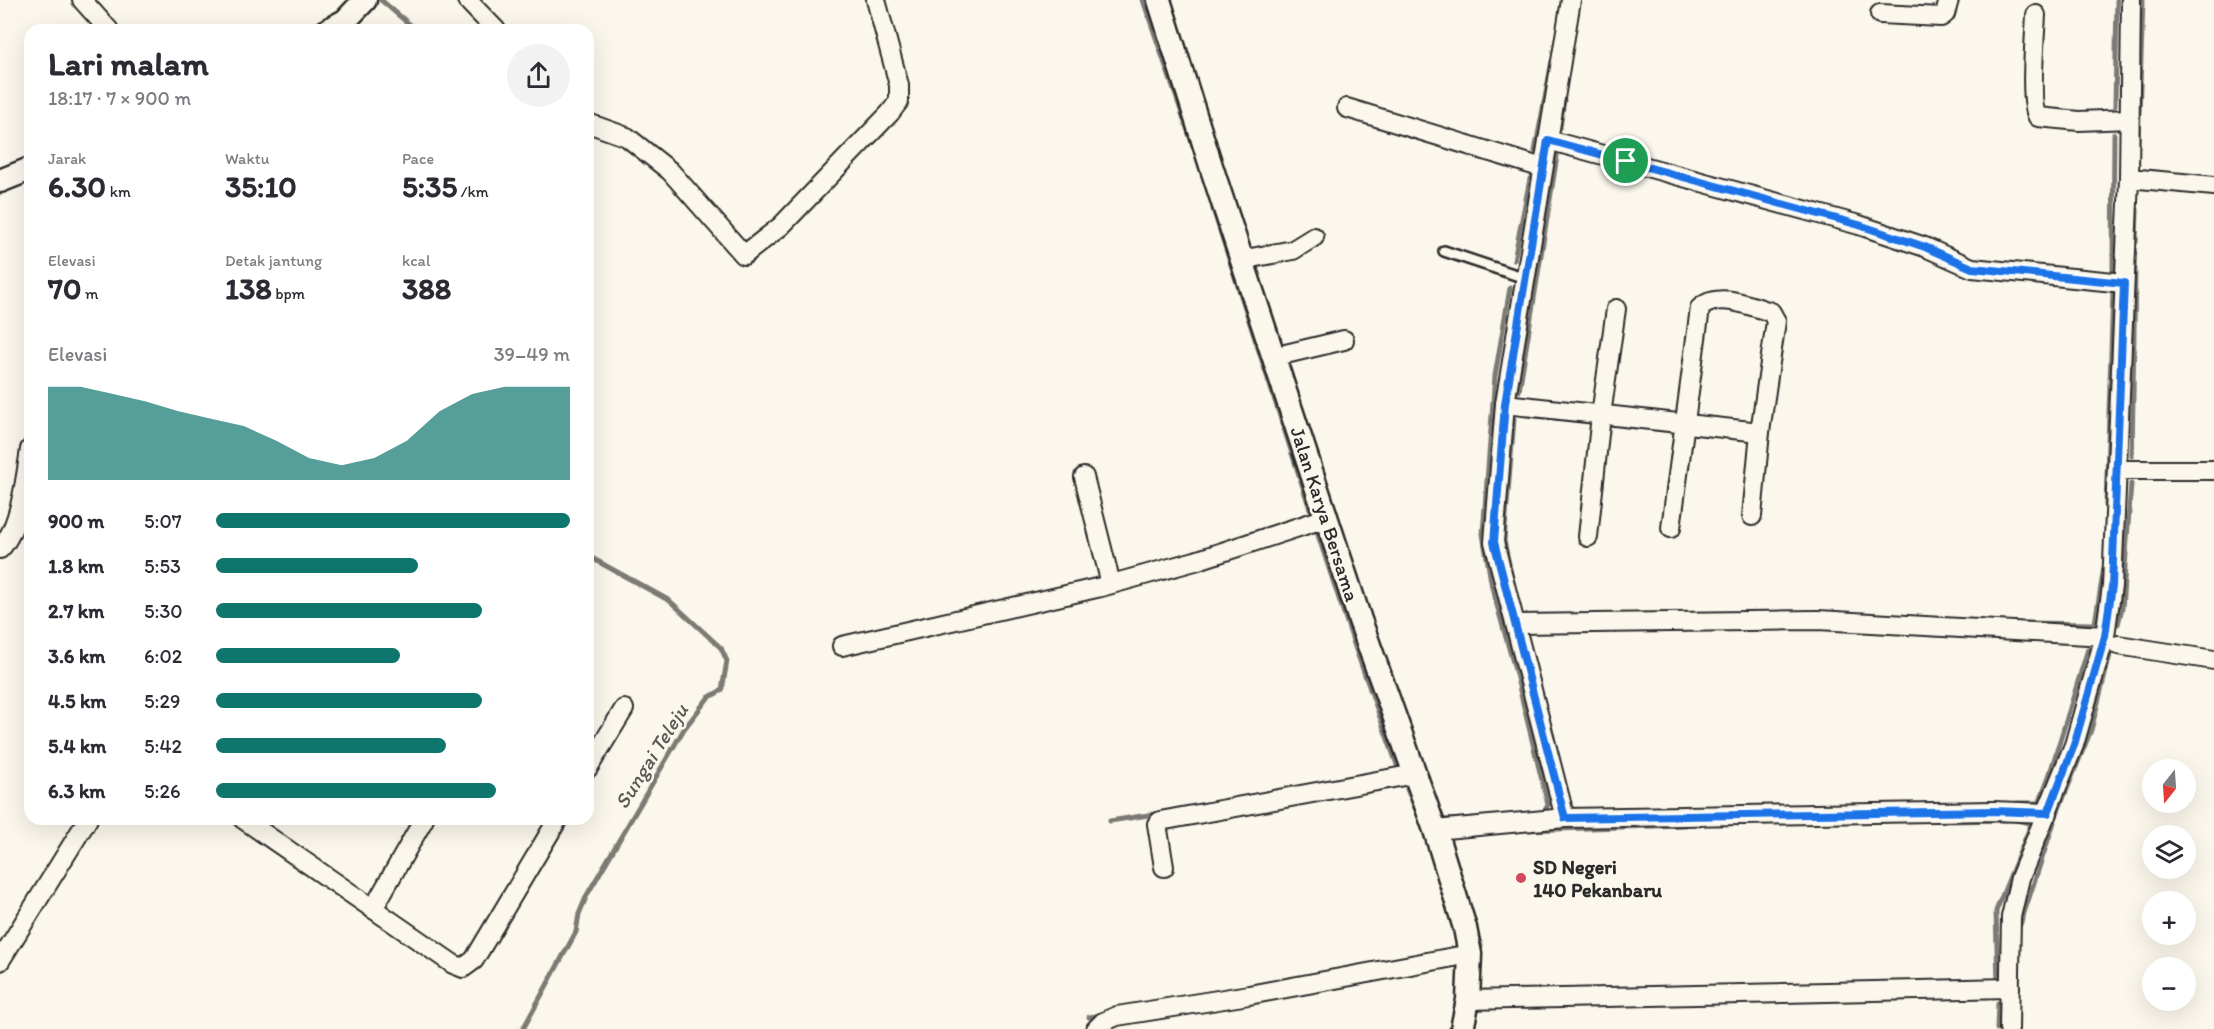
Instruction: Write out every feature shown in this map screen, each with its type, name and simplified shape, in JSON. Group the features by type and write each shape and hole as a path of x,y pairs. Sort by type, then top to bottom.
{"street":[{"path":"82,0 104,24"},
{"path":"339,24 365,0"},
{"path":"467,0 490,24"},
{"path":"594,125 627,137 670,171 744,255 781,226 890,114 899,101 899,85 876,0"},
{"name":"Jalan Karya Bersama","path":"1159,0 1326,518 1435,830 1465,928 1470,954 1468,1000 1462,1029"},
{"path":"1565,818 1494,542 1505,404 1571,0"},
{"path":"1880,14 1941,17 1945,14 1949,0"},
{"path":"2009,1029 2011,917 2014,902 2024,869 2048,813 2112,641 2112,586 2129,178 2131,0"},
{"path":"2036,15 2035,114 2038,117 2079,121 2129,119"},
{"path":"1347,108 1543,168"},
{"path":"1548,140 1859,225 1925,247 1972,268 2124,283"},
{"path":"0,181 24,171"},
{"path":"2129,178 2214,186"},
{"path":"1241,260 1293,250 1314,237"},
{"path":"1671,528 1683,423 1700,308 1706,302 1719,300 1749,305 1771,312 1776,321 1760,432 1752,516"},
{"path":"1588,537 1601,415 1616,309"},
{"path":"1274,357 1344,340"},
{"path":"1505,404 1760,432"},
{"path":"2118,470 2214,470"},
{"path":"1084,477 1111,584"},
{"path":"0,549 13,528 24,487"},
{"path":"842,646 1111,584 1195,561 1326,518"},
{"path":"1516,624 1818,620 2112,641 2214,660"},
{"path":"594,758 624,708"},
{"path":"1164,867 1156,831 1156,826 1160,821 1415,774"},
{"path":"1435,830 1565,818 1993,811 2048,813"},
{"path":"0,961 83,825"},
{"path":"252,825 460,967 467,967 474,960 554,825"},
{"path":"373,909 421,825"},
{"path":"1096,1029 1103,1022 1117,1016 1249,996 1470,954"},
{"path":"1468,1000 2010,988"}],"lane":[{"path":"1444,251 1525,278"}],"waterway":[{"name":"Sungai Teleju","path":"381,0 409,24"},
{"path":"1143,0 1199,163"},
{"path":"2115,106 2117,0"},
{"path":"2138,144 2143,0"},
{"path":"1535,151 1552,61"},
{"path":"1560,128 1564,100"},
{"path":"2113,270 2114,134"},
{"path":"1519,391 1557,156"},
{"path":"1514,260 1530,179"},
{"path":"1213,209 1310,509"},
{"path":"2136,242 2137,210"},
{"path":"2132,456 2135,269"},
{"path":"1510,288 1495,376 1483,534 1492,587 1548,805 1542,815"},
{"path":"2106,505 2113,292"},
{"path":"1509,564 1504,541 1514,419"},
{"path":"2118,624 2122,608 2131,484"},
{"path":"1317,532 1400,773"},
{"name":"Sungai Teleju","path":"523,1029 576,932 579,914 587,895 684,729 708,698 722,690 727,661 721,648 670,601 594,559"},
{"path":"2095,623 2104,568"},
{"path":"2026,623 2095,624"},
{"path":"2039,804 2088,649"},
{"path":"2020,925 2056,816 2091,730 2111,651"},
{"path":"1407,789 1418,815"},
{"path":"2017,803 2039,803"},
{"path":"1110,821 1161,813"},
{"path":"1439,816 1440,820 1464,819"},
{"path":"1949,821 2006,820"},
{"path":"2015,820 2031,823"},
{"path":"1998,984 1996,911 2032,822"},
{"path":"1526,830 1685,825"},
{"path":"1476,931 1481,946 1479,957"},
{"path":"1997,1029 1998,1003"},
{"path":"1089,1017 1102,1015"}],"place":[{"name":"SD Negeri 140 Pekanbaru","path":"1521,878"}],"route":[{"path":"1548,140 1626,161 1859,225 1925,247 1972,268 2124,283 2112,586 2105,636 2074,745 2048,813 1993,811 1565,818 1494,542 1505,404 1548,140"}]}
